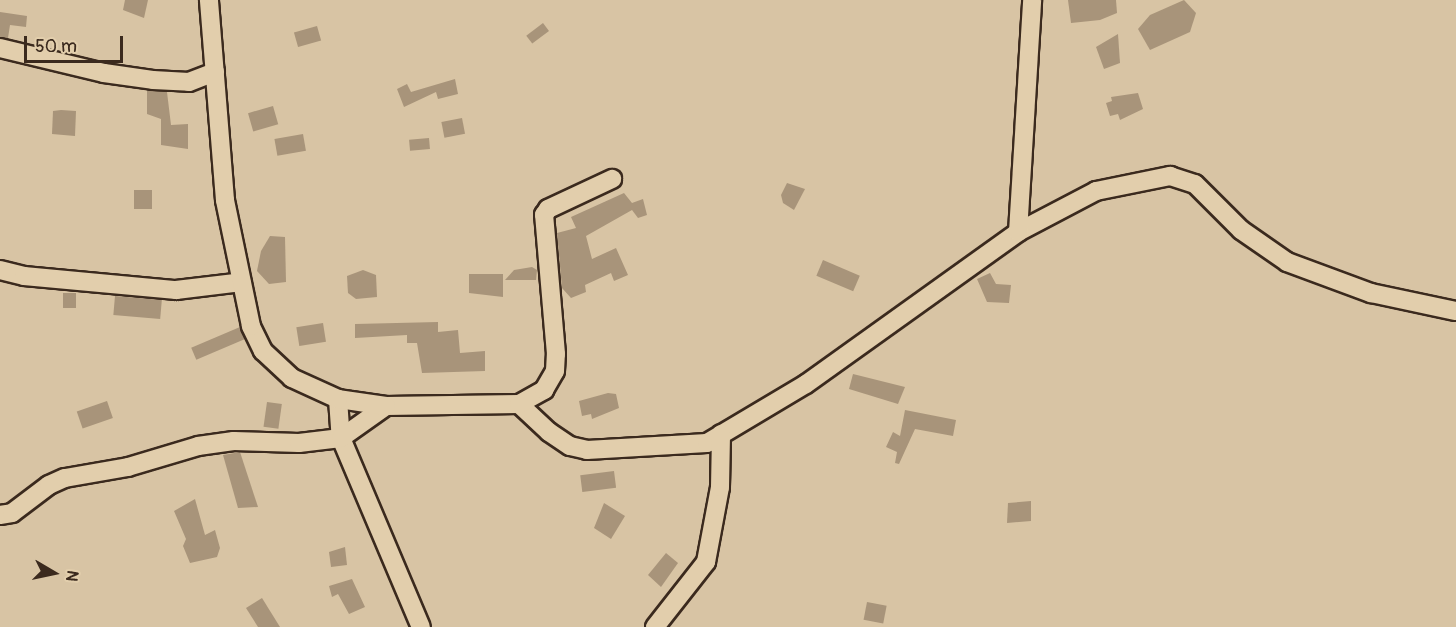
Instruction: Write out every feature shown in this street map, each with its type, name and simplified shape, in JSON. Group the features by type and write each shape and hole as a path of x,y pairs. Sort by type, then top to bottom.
{"street":[{"path":"209,0 225,200 251,326 263,351 292,378 338,399 386,406 519,405 544,390 555,371 556,354 544,215 548,209 612,179"},
{"path":"1018,232 1032,0"},
{"path":"0,48 104,73 153,80 189,82 215,72"},
{"path":"519,405 549,432 570,446 587,450 697,444 721,434 806,384 1018,232 1096,191 1170,176 1195,184 1241,230 1287,262 1371,293 1456,311"},
{"path":"0,270 24,276 176,290 242,282"},
{"path":"338,399 341,438 422,627"},
{"path":"0,515 12,513 49,485 65,478 128,467 198,446 234,441 299,442 341,438 386,406"},
{"path":"655,627 706,561 720,487 721,434"}],"building":[{"path":"125,0 148,0 144,18 123,10"},
{"path":"1068,0 1116,0 1117,13 1100,20 1071,23"},
{"path":"1184,0 1196,13 1190,32 1150,50 1138,29 1150,15"},
{"path":"0,12 27,16 26,27 10,25 8,38 0,37"},
{"path":"543,23 549,31 532,44 526,36"},
{"path":"317,26 321,40 298,47 294,33"},
{"path":"1118,34 1120,63 1104,69 1096,47"},
{"path":"455,79 458,94 438,99 436,92 404,107 397,89 407,84 411,92"},
{"path":"147,90 167,92 171,125 188,124 188,149 161,145 161,119 147,114"},
{"path":"1138,93 1143,109 1120,120 1118,114 1110,116 1106,103 1112,101 1111,97"},
{"path":"273,106 278,124 253,131 248,113"},
{"path":"53,111 76,111 75,136 52,134"},
{"path":"462,118 465,134 444,138 441,122"},
{"path":"303,134 306,151 277,156 274,139"},
{"path":"429,138 430,149 410,151 409,140"},
{"path":"787,183 805,189 794,210 783,203 781,195"},
{"path":"134,190 152,190 152,209 134,209"},
{"path":"624,193 632,203 643,199 647,215 638,218 632,210 586,236 592,259 616,248 628,275 614,281 611,273 585,285 586,292 571,298 562,288 557,233 576,228 571,217"},
{"path":"270,236 285,237 286,282 269,284 257,271 261,251"},
{"path":"823,260 860,276 853,291 816,276"},
{"path":"532,267 537,270 536,280 505,280 514,270"},
{"path":"363,270 376,275 377,297 356,299 348,293 347,276"},
{"path":"990,273 996,284 1011,285 1009,303 987,302 977,279"},
{"path":"469,274 503,274 503,297 469,293"},
{"path":"63,293 76,293 76,308 63,308"},
{"path":"115,296 162,300 160,319 113,315"},
{"path":"438,322 438,332 458,330 460,353 485,351 485,371 422,373 417,343 407,343 407,335 355,338 355,324"},
{"path":"323,323 326,342 299,346 296,327"},
{"path":"240,327 245,339 196,360 191,348"},
{"path":"853,374 905,387 898,404 849,389"},
{"path":"608,393 616,394 619,408 592,419 591,414 582,416 579,401"},
{"path":"107,401 113,418 83,428 77,411"},
{"path":"267,402 282,404 278,429 264,427"},
{"path":"905,410 956,420 953,436 915,429 899,464 895,463 897,452 886,447 893,432 900,436"},
{"path":"240,452 258,507 238,508 223,455"},
{"path":"614,471 616,488 582,492 580,475"},
{"path":"195,499 205,535 215,530 220,548 217,557 190,563 183,546 186,539 174,511"},
{"path":"1031,501 1031,521 1007,523 1008,503"},
{"path":"604,503 625,516 611,539 594,528"},
{"path":"345,547 347,565 331,567 329,552"},
{"path":"666,553 678,563 661,587 648,575"},
{"path":"352,579 365,607 349,614 338,594 332,597 329,586"},
{"path":"262,598 280,627 258,627 246,608"},
{"path":"867,602 887,606 883,623 864,620"}]}
